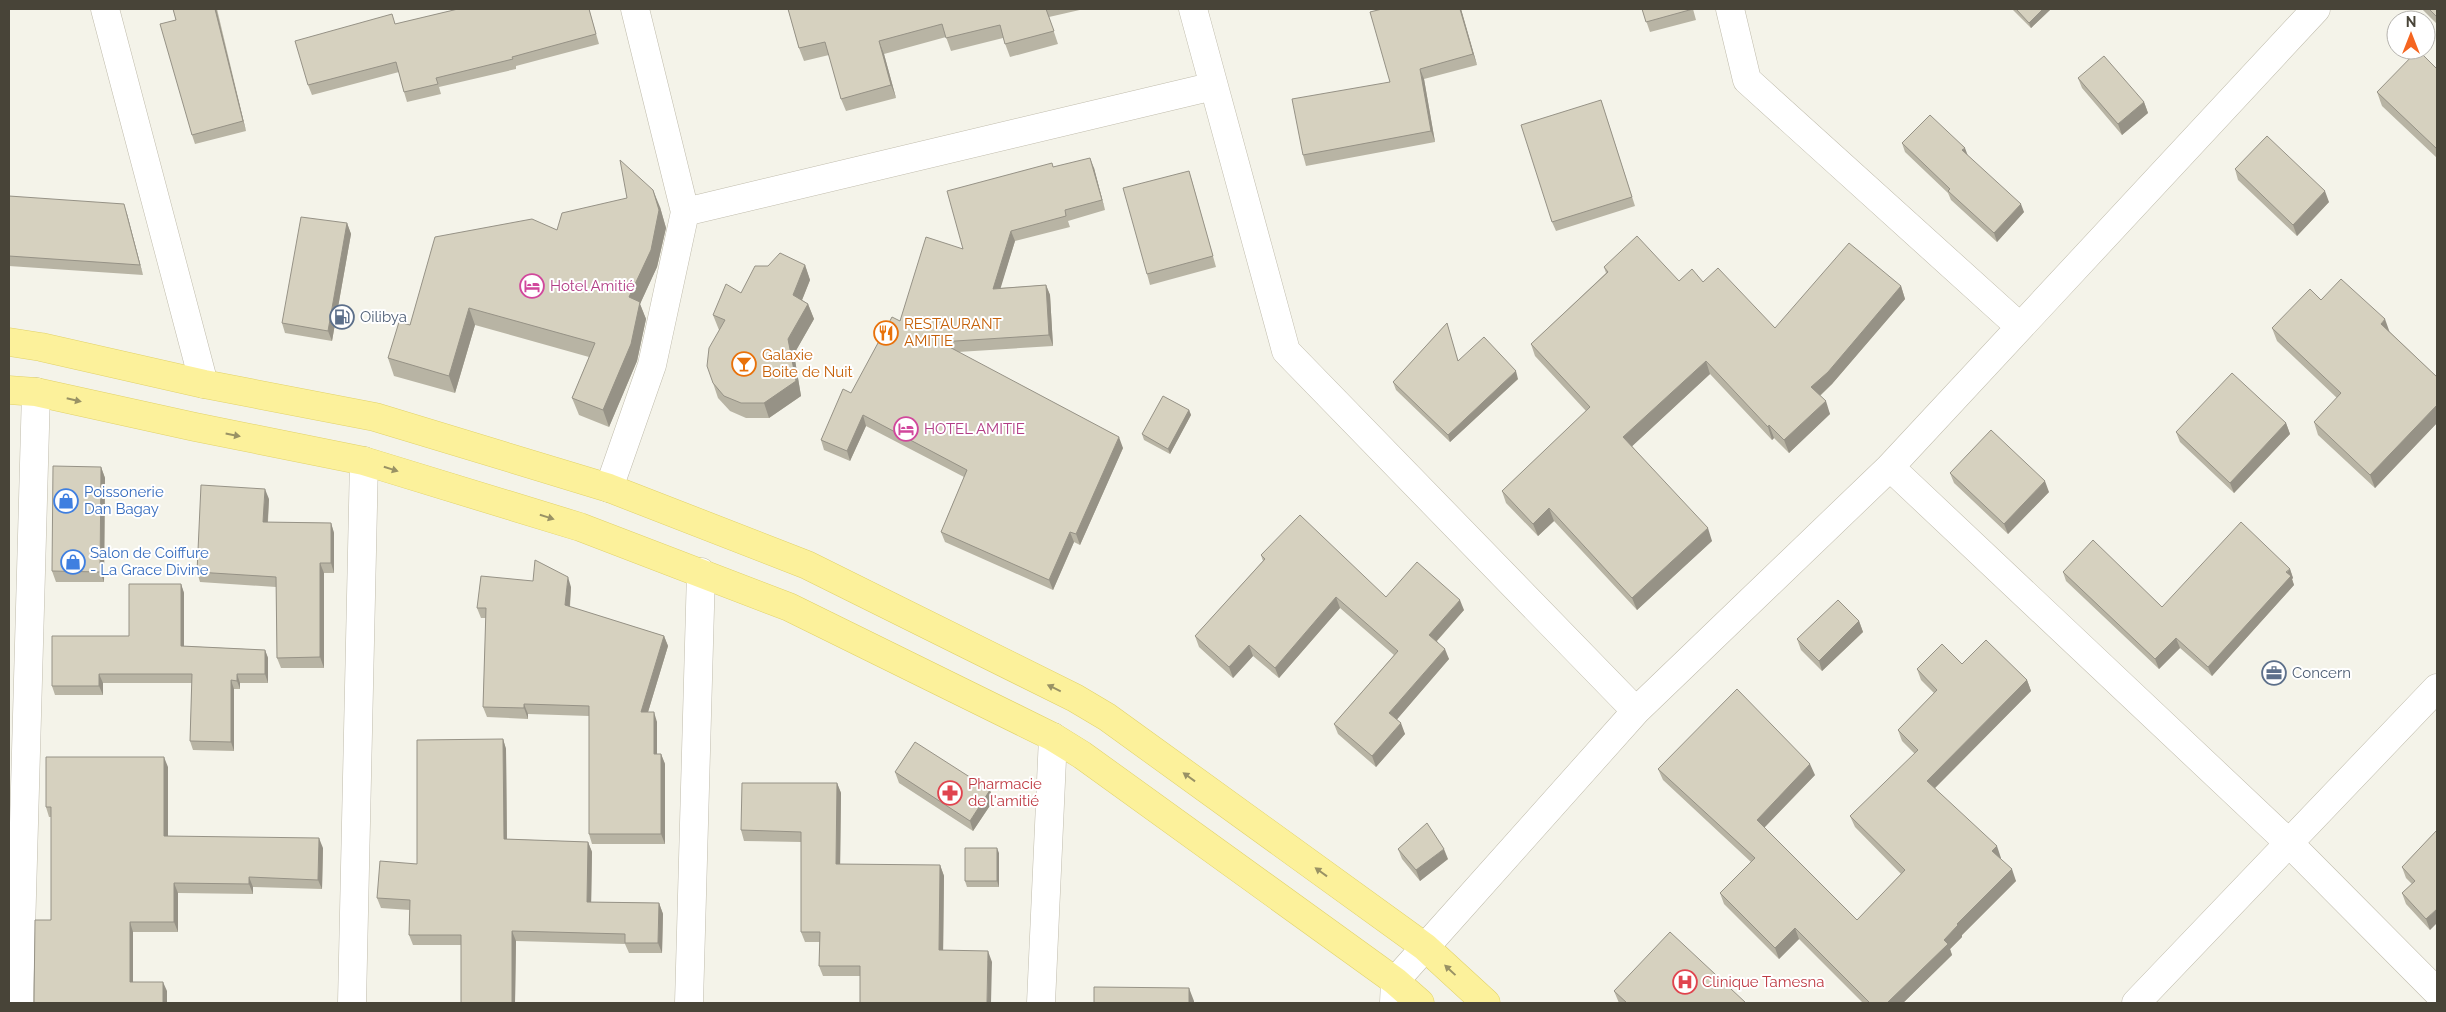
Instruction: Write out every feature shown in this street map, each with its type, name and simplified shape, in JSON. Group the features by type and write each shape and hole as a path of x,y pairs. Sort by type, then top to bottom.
{"main road":[{"path":"9,342 41,347 204,384 375,417 609,488 808,566 1074,698 1107,717 1425,947 1486,1003"},
{"path":"9,390 36,392 195,427 364,461 580,527 789,606 1053,737 1090,760 1395,992 1420,1003"}],"street":[{"path":"105,9 204,384"},
{"path":"609,488 652,365 684,212 635,9"},
{"path":"1193,9 1286,351 1636,711"},
{"path":"1730,9 1747,80 2019,326"},
{"path":"1395,992 1425,947 1636,711 1890,467 2019,326 2316,9"},
{"path":"684,212 1214,86"},
{"path":"20,1003 36,392"},
{"path":"352,1003 364,461"},
{"path":"1890,467 2290,844 2437,992"},
{"path":"690,1003 702,572"},
{"path":"2136,1003 2437,688"},
{"path":"1041,1003 1053,737"}],"building":[{"path":"173,9 215,9 243,121 192,135 160,24 176,20"},
{"path":"458,9 589,9 596,34 512,57 513,59 436,78 438,84 404,92 396,62 308,85 295,41 392,14 395,24"},
{"path":"788,9 1046,9 1054,31 1005,44 1000,25 946,38 942,24 879,41 891,85 841,99 825,42 799,48"},
{"path":"1382,9 1460,9 1473,54 1420,69 1431,131 1303,155 1292,99 1390,82 1370,12"},
{"path":"1642,9 1693,9 1646,22"},
{"path":"2016,9 2043,9 2029,23"},
{"path":"2104,56 2144,102 2118,124 2078,78"},
{"path":"2408,60 2428,60 2437,69 2437,149 2377,92"},
{"path":"1601,100 1632,197 1552,222 1521,125"},
{"path":"1930,115 1965,148 1962,150 2021,204 1994,233 1948,191 1950,189 1902,143"},
{"path":"2267,136 2325,191 2293,225 2235,169"},
{"path":"1090,158 1102,200 1065,210 1066,216 1011,231 993,289 1046,285 1049,335 940,342 1119,437 1076,534 1070,532 1049,580 941,532 967,470 863,415 847,451 821,440 843,389 851,393 892,317 900,321 926,237 963,249 947,191 1052,163 1053,167"},
{"path":"620,160 653,190 659,210 651,250 629,297 640,302 631,344 603,410 572,398 595,343 469,308 449,376 388,358 399,322 410,325 435,237 532,219 557,230 562,213 627,198"},
{"path":"1189,171 1213,256 1147,274 1123,188"},
{"path":"9,196 124,204 140,265 9,256"},
{"path":"301,217 347,223 328,331 282,323"},
{"path":"1637,236 1679,281 1692,269 1703,282 1718,268 1775,328 1849,243 1901,286 1828,372 1811,387 1826,401 1784,440 1769,425 1768,427 1706,361 1623,437 1708,528 1632,598 1549,508 1533,524 1502,491 1590,407 1531,344 1608,272 1604,267"},
{"path":"780,253 805,265 793,295 808,304 788,339 796,381 764,403 741,403 724,396 713,383 707,366 709,348 725,320 713,315 726,284 741,293 755,266 768,266"},
{"path":"2341,279 2385,319 2381,324 2437,377 2437,405 2370,475 2314,422 2341,393 2272,328 2310,289 2321,300"},
{"path":"1447,323 1458,361 1484,337 1516,371 1448,435 1393,382"},
{"path":"2232,373 2286,423 2230,483 2176,432"},
{"path":"1163,396 1189,410 1168,449 1142,434"},
{"path":"1991,430 2045,481 2004,524 1950,473"},
{"path":"53,466 101,467 100,572 52,571"},
{"path":"201,485 265,489 263,522 331,523 331,563 320,563 320,657 277,658 276,577 197,572"},
{"path":"1300,515 1386,597 1417,562 1460,600 1429,635 1445,649 1389,713 1401,723 1372,756 1334,724 1398,651 1336,597 1275,668 1249,645 1229,667 1195,636 1265,559 1261,555"},
{"path":"2241,522 2290,569 2286,572 2291,576 2208,667 2176,638 2155,659 2063,572 2093,540 2162,607"},
{"path":"535,560 568,577 565,605 664,636 641,712 654,712 654,754 661,754 661,834 589,834 589,706 524,704 524,708 483,707 486,608 477,608 481,576 533,581"},
{"path":"129,584 181,584 181,646 265,650 265,674 237,674 237,681 231,680 231,742 190,741 192,674 99,674 99,686 52,686 52,636 129,636"},
{"path":"1838,600 1859,621 1819,661 1797,639"},
{"path":"1986,640 2027,680 1927,781 1997,846 1992,851 2012,869 1957,924 1944,940 1948,944 1887,1003 1870,1003 1795,928 1775,948 1720,893 1755,858 1658,769 1737,689 1810,764 1757,820 1857,920 1905,870 1850,816 1918,750 1898,730 1937,690 1917,669 1942,644 1962,664"},
{"path":"503,739 504,839 588,842 587,902 659,903 658,943 625,943 625,934 512,931 512,1003 461,1003 461,935 409,935 410,900 377,898 380,861 417,864 417,740"},
{"path":"915,742 990,790 970,821 895,772"},
{"path":"46,757 164,757 164,836 319,838 318,880 249,877 249,884 174,883 174,922 130,922 130,982 163,982 163,1003 34,1003 35,920 51,920 51,807 46,807"},
{"path":"742,783 837,783 836,864 940,865 939,950 988,951 987,1003 860,1003 860,966 819,966 820,932 801,932 801,832 741,830"},
{"path":"1427,823 1444,849 1416,870 1398,849"},
{"path":"2437,830 2437,909 2426,919 2402,893 2415,881 2402,867"},
{"path":"965,848 997,848 997,881 965,881"},
{"path":"1670,932 1746,1003 1627,1003 1614,991"},
{"path":"1094,987 1189,988 1189,1003 1094,1003"}],"place":[{"name":"Hotel Amitié","path":"532,286"},
{"name":"Oilibya","path":"342,317"},
{"name":"RESTAURANT AMITIE","path":"886,333"},
{"name":"Galaxie Boite de Nuit","path":"744,364"},
{"name":"HOTEL AMITIE","path":"906,429"},
{"name":"Poissonerie Dan Bagay","path":"66,501"},
{"name":"Salon de Coiffure - La Grace Divine","path":"73,562"},
{"name":"Concern","path":"2274,673"},
{"name":"Pharmacie de l'amitié","path":"950,793"},
{"name":"Clinique Tamesna","path":"1685,982"}]}
